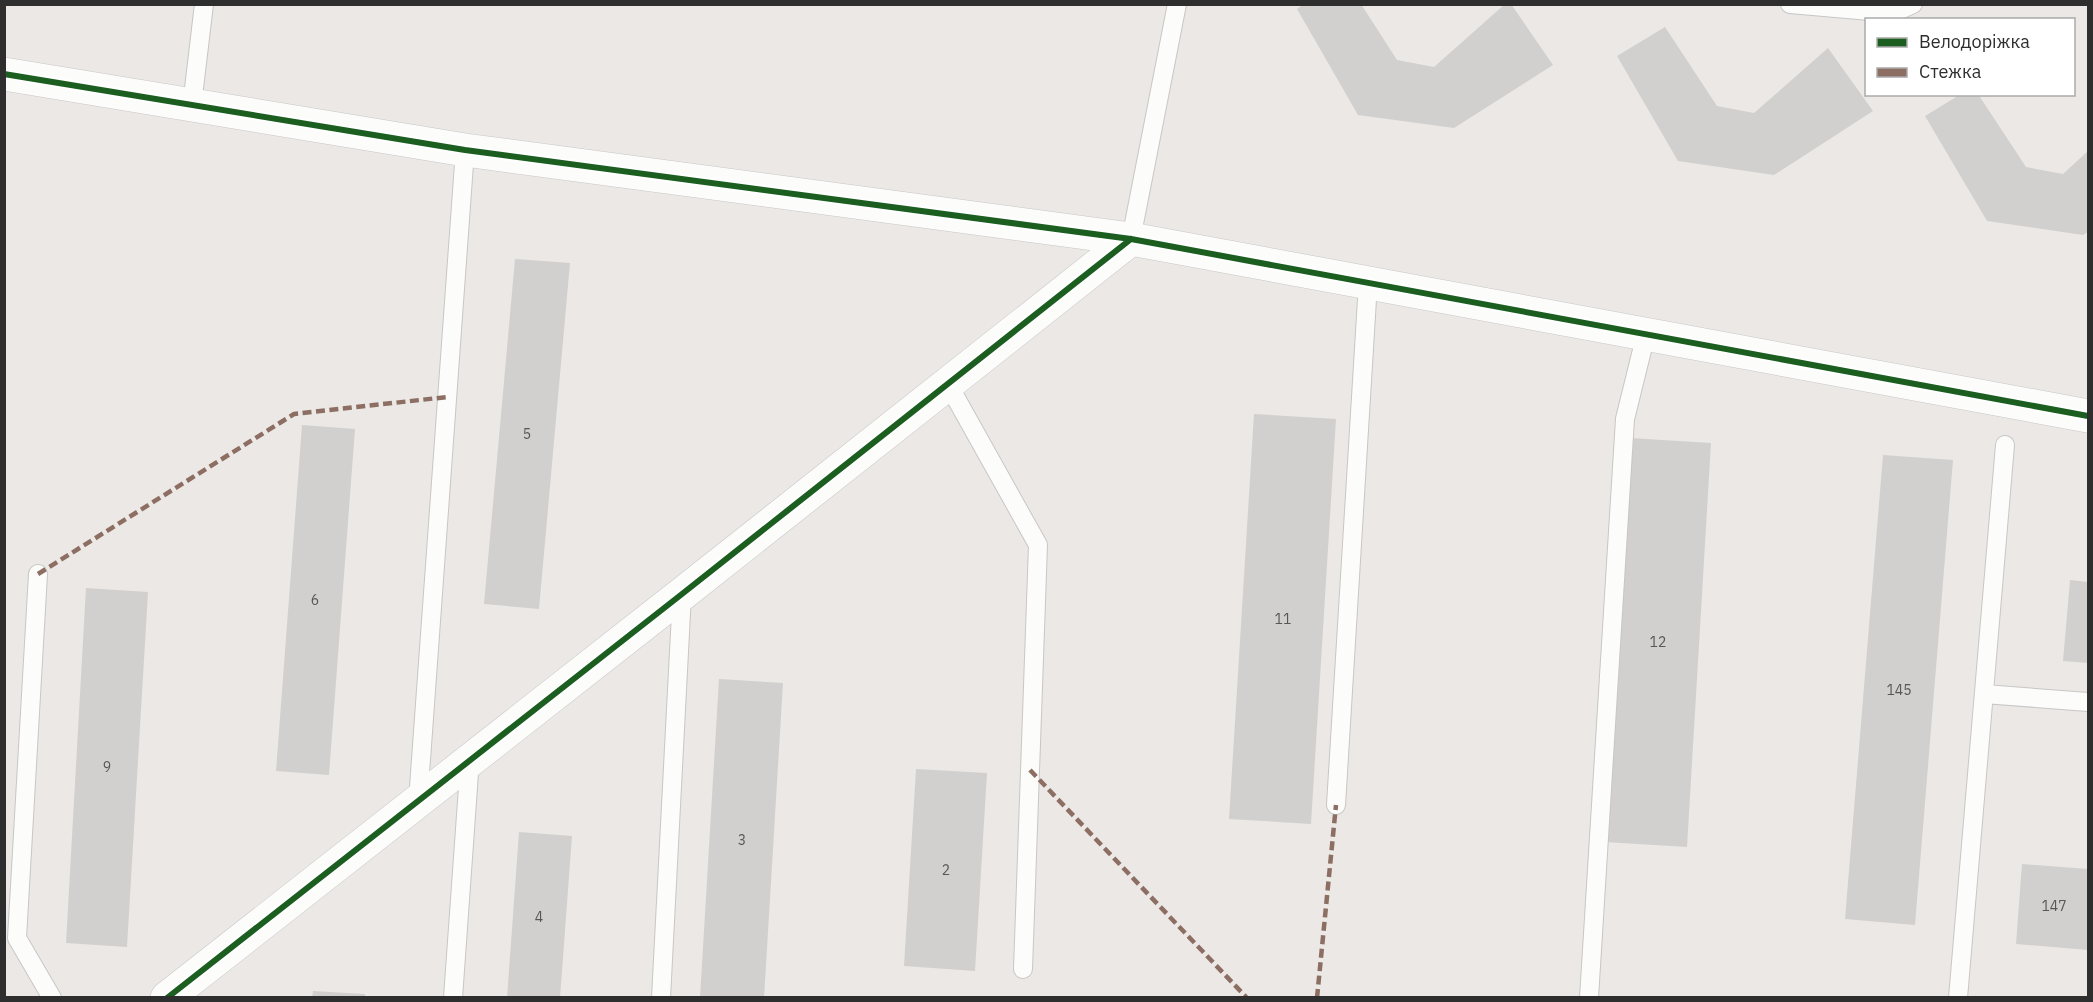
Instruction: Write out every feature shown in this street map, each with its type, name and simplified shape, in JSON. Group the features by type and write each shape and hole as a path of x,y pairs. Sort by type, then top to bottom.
{"street":[{"path":"4,74 465,150 1131,239 2088,416"},
{"path":"167,998 1131,239"}],"lane":[{"path":"192,105 204,4"},
{"path":"1131,239 1177,4"},
{"path":"1790,4 1893,13 1913,4"},
{"path":"418,801 465,150"},
{"path":"1336,805 1368,283"},
{"path":"1588,998 1625,419 1646,334"},
{"path":"948,384 1038,545 1023,969"},
{"path":"1958,998 2005,445"},
{"path":"38,574 17,938 52,998"},
{"path":"661,998 682,594"},
{"path":"1984,694 2088,702"},
{"path":"453,998 470,759"}],"building":[{"path":"1304,4 1361,4 1397,60 1434,67 1505,4 1511,4 1553,65 1454,128 1358,115 1297,9"},
{"path":"1665,27 1717,106 1754,113 1828,48 1873,111 1774,175 1678,161 1617,56"},
{"path":"1958,96 1979,96 2026,167 2063,174 2088,151 2088,232 2083,235 1987,221 1925,116"},
{"path":"515,259 570,263 539,609 484,604"},
{"path":"1254,414 1336,419 1311,824 1229,819"},
{"path":"302,425 355,429 329,775 276,771"},
{"path":"1630,438 1711,443 1687,847 1605,842"},
{"path":"1883,455 1953,460 1915,925 1845,919"},
{"path":"2070,580 2088,582 2088,663 2063,661"},
{"path":"86,588 148,592 127,947 66,943"},
{"path":"719,679 783,683 764,998 700,998"},
{"path":"916,769 987,773 975,971 904,966"},
{"path":"519,832 572,836 560,998 507,998"},
{"path":"2022,864 2088,869 2088,950 2016,944"},
{"path":"313,991 365,994 365,998 312,998"}],"marked path":[{"path":"38,574 294,414 447,397"},
{"path":"1030,770 1247,998"},
{"path":"1317,998 1336,805"}],"cycle path":[{"path":"4,74 465,150 1131,239 2088,416"},
{"path":"167,998 1131,239"}]}
